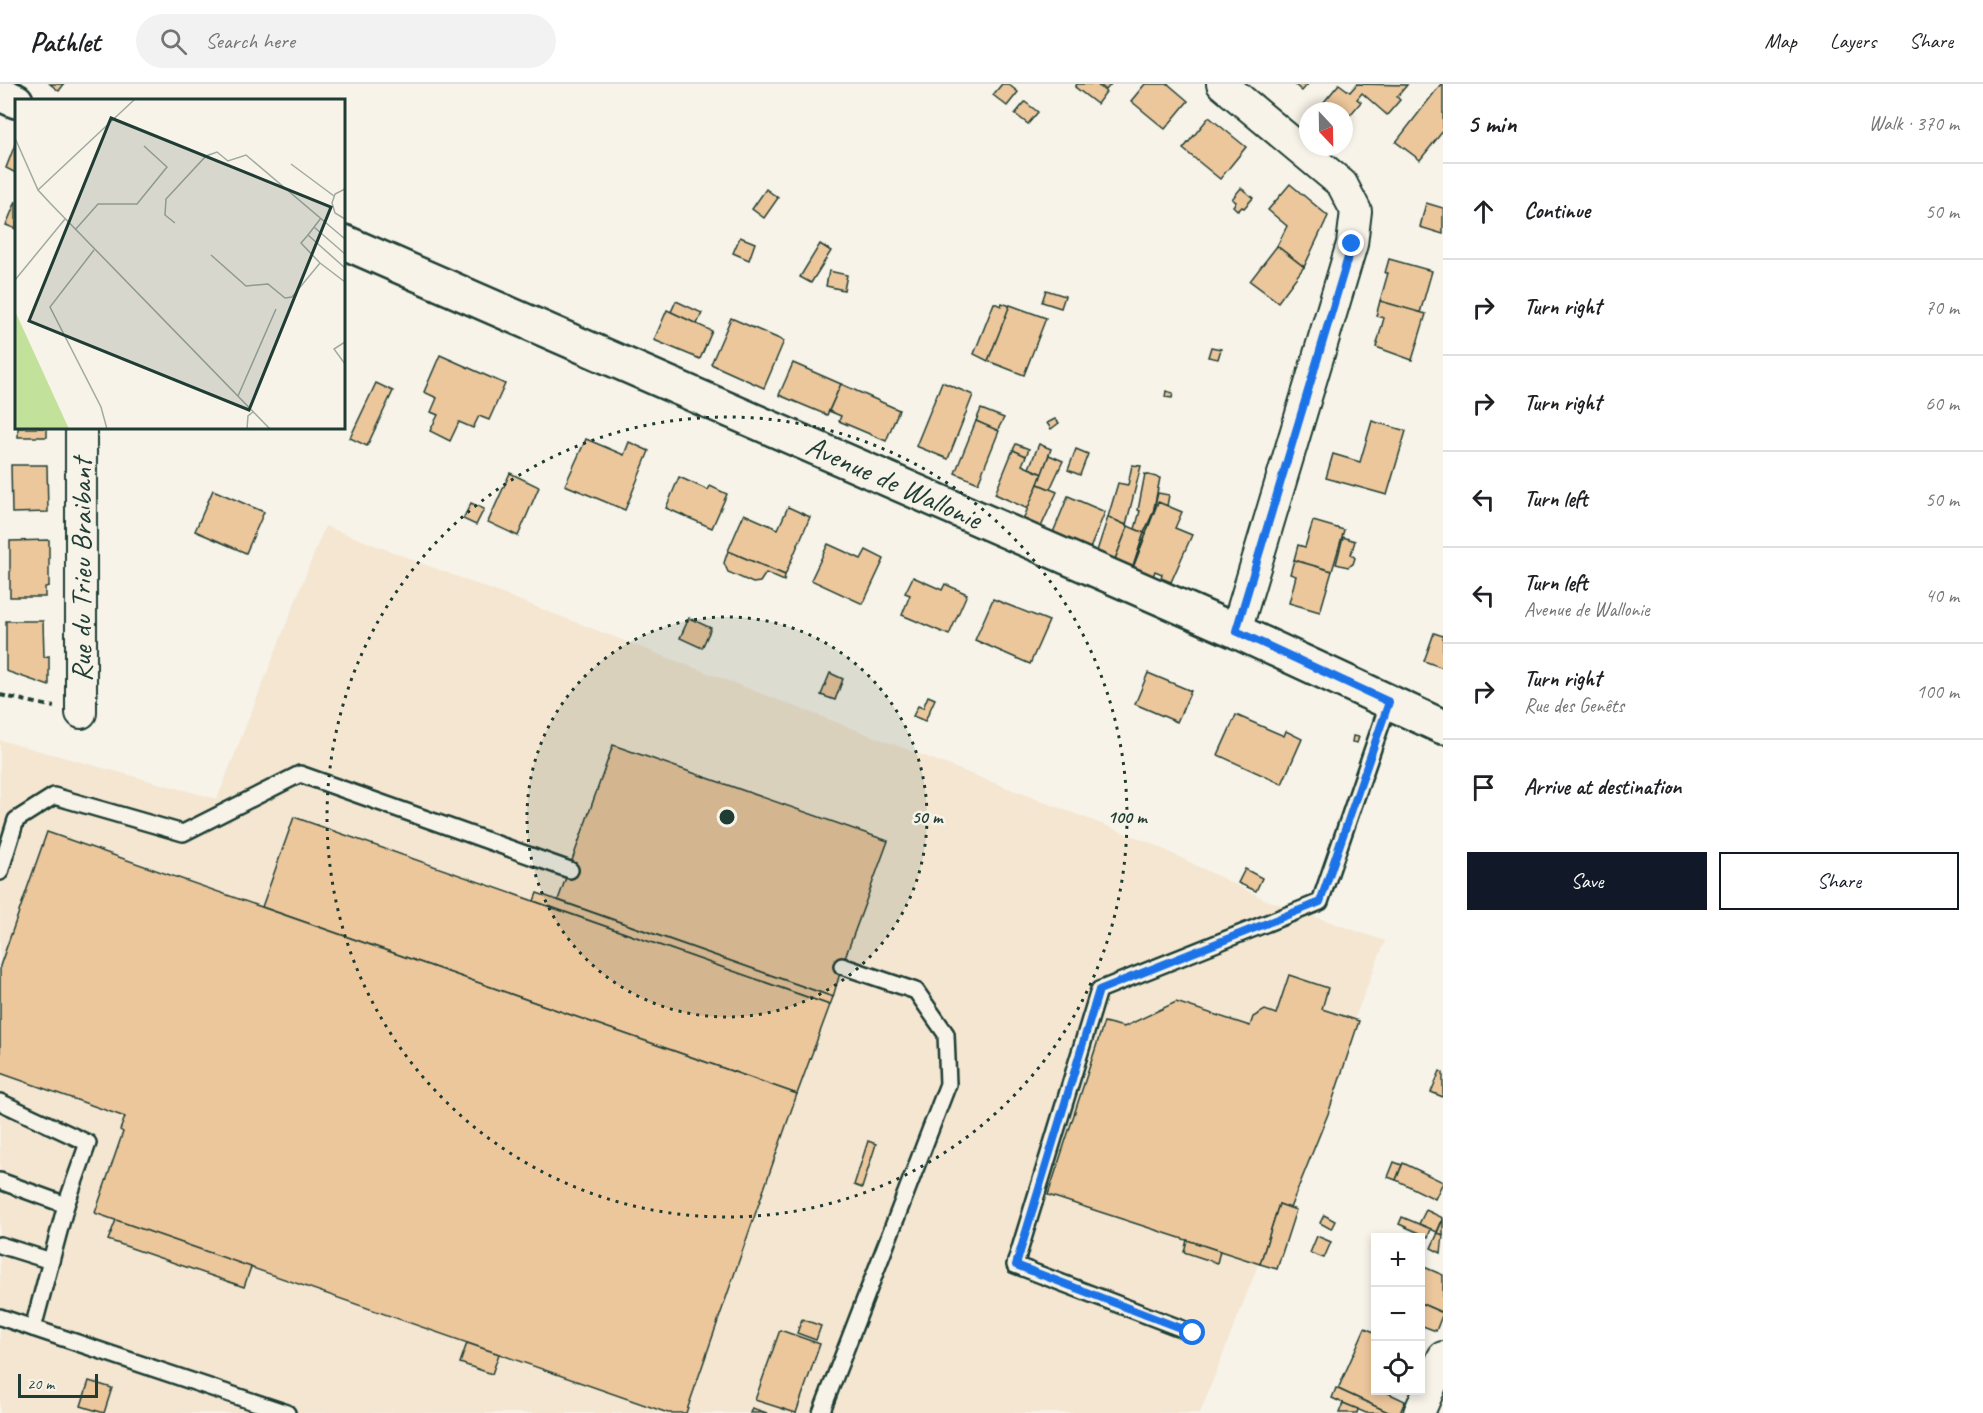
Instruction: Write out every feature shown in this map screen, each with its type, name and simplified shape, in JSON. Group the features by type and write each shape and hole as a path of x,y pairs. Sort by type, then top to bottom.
{"street":[{"path":"1222,84 1342,184 1356,211 1352,244 1236,631"},
{"path":"0,94 15,101"},
{"name":"Avenue de Wallonie","path":"345,242 1236,631 1443,727"},
{"name":"Rue du Trieu Braibant","path":"81,429 81,713"},
{"path":"1419,1413 1443,1358"}],"lane":[{"path":"1193,1333 1016,1265 1099,990 1320,902 1389,702"},
{"path":"0,872 16,820 54,796 183,833 300,774 570,870"},
{"path":"821,1413 948,1084 946,1034 916,991 842,966"},
{"path":"0,1102 88,1143 66,1205 33,1328"},
{"path":"0,1181 66,1205"},
{"path":"0,1245 51,1261"},
{"path":"0,1317 286,1413"}],"path":[{"path":"0,695 81,713"}],"shaded area":[{"path":"325,526 1151,843 1264,899 1385,941 1200,1413 0,1413 0,740 217,799"}],"building":[{"path":"50,84 64,84 59,91"},
{"path":"1002,84 1008,84 1018,92 1007,106 993,95"},
{"path":"1077,84 1096,84 1106,92 1097,104 1075,87"},
{"path":"1099,84 1111,84 1106,90"},
{"path":"1145,84 1168,84 1188,101 1165,129 1131,101"},
{"path":"1294,84 1308,84 1302,91"},
{"path":"1339,84 1350,92 1357,84 1407,85 1397,97 1400,100 1387,115 1362,93 1357,99 1361,102 1353,112 1353,102 1324,102"},
{"path":"1443,84 1443,131 1420,160 1396,142"},
{"path":"1025,102 1038,112 1028,124 1015,114"},
{"path":"1209,117 1246,147 1220,179 1183,149"},
{"path":"15,145 15,172 6,168"},
{"path":"1290,184 1328,216 1304,267 1277,246 1287,226 1268,210"},
{"path":"1241,188 1253,198 1238,211 1233,206 1236,202 1232,199"},
{"path":"766,189 778,198 764,218 752,209"},
{"path":"15,203 15,229 6,225"},
{"path":"1426,203 1443,208 1443,234 1420,227"},
{"path":"740,237 755,243 749,260 733,253"},
{"path":"820,244 831,251 811,283 800,277"},
{"path":"1277,246 1304,267 1278,302 1250,281"},
{"path":"1389,259 1432,271 1420,313 1380,301 1388,273 1385,273"},
{"path":"829,271 847,275 844,290 826,286"},
{"path":"1046,290 1065,296 1061,308 1042,302"},
{"path":"676,301 702,313 697,324 671,312"},
{"path":"1380,301 1426,314 1412,360 1376,347 1384,318 1376,316"},
{"path":"994,303 1010,306 988,361 974,354"},
{"path":"1010,305 1046,318 1024,375 988,361"},
{"path":"667,310 712,331 700,359 654,340"},
{"path":"731,318 784,341 764,388 711,364"},
{"path":"1211,347 1221,349 1218,359 1208,357"},
{"path":"440,355 505,384 489,420 479,416 473,428 459,422 450,441 430,431 438,415 431,412 437,398 424,392"},
{"path":"793,363 841,384 827,415 779,395"},
{"path":"942,382 973,395 948,459 916,446"},
{"path":"376,383 393,391 367,446 350,438"},
{"path":"841,384 899,410 886,441 839,421 841,416 829,411"},
{"path":"1166,391 1173,393 1172,398 1165,397"},
{"path":"981,409 1004,418 997,431 976,421"},
{"path":"1055,419 1059,423 1051,429 1047,423"},
{"path":"976,421 999,431 978,483 955,473"},
{"path":"1372,421 1406,431 1387,495 1326,478 1333,454 1360,462"},
{"path":"18,429 47,429 47,437 18,437"},
{"path":"586,439 624,455 629,442 649,451 625,510 565,485"},
{"path":"1016,444 1029,449 1026,456 1013,450"},
{"path":"1039,444 1051,449 1042,474 1029,468"},
{"path":"1076,449 1088,454 1080,475 1068,470"},
{"path":"1013,450 1026,456 1022,465 1042,474 1028,509 995,494"},
{"path":"1049,455 1063,461 1050,489 1038,484"},
{"path":"11,465 47,465 48,512 12,513"},
{"path":"1132,465 1141,466 1126,525 1108,517 1118,483 1128,485"},
{"path":"510,473 539,487 518,536 488,522"},
{"path":"1145,474 1160,478 1153,513 1144,533 1135,529"},
{"path":"679,477 708,490 710,486 727,494 712,528 666,508"},
{"path":"1038,484 1057,492 1040,529 1022,522"},
{"path":"213,490 264,512 246,553 195,531"},
{"path":"1158,493 1169,495 1167,506 1158,502 1146,534 1144,533 1153,513"},
{"path":"1068,496 1105,512 1089,551 1052,535"},
{"path":"1158,502 1182,512 1175,528 1192,535 1171,582 1161,578 1162,574 1155,571 1152,579 1132,570"},
{"path":"471,503 484,509 476,525 463,519"},
{"path":"788,507 810,517 785,575 728,551 744,514 778,529"},
{"path":"1108,517 1128,526 1114,562 1096,554"},
{"path":"1313,521 1344,530 1332,571 1294,560 1298,545 1305,547"},
{"path":"1128,526 1144,533 1132,570 1114,562"},
{"path":"1144,533 1146,534 1132,570"},
{"path":"1343,537 1355,541 1351,554 1355,558 1353,564 1348,567 1336,564"},
{"path":"49,540 49,586 45,587 45,597 10,597 10,541"},
{"path":"828,544 861,559 866,550 884,559 863,604 811,580"},
{"path":"728,551 785,575 784,581 766,573 760,582 753,583 728,572 724,563"},
{"path":"1294,560 1332,571 1320,612 1289,603 1296,576 1290,574"},
{"path":"913,577 942,590 945,584 967,594 949,635 902,615 910,595 905,593"},
{"path":"993,599 1049,621 1030,664 975,640"},
{"path":"689,618 711,628 702,648 680,638"},
{"path":"6,621 43,621 44,657 49,656 49,686 6,671"},
{"path":"1434,633 1443,636 1443,668 1424,661"},
{"path":"830,673 843,679 835,700 821,695"},
{"path":"1148,673 1191,691 1177,722 1135,704"},
{"path":"928,696 935,699 925,721 913,716 918,706 923,708"},
{"path":"1236,715 1284,736 1286,731 1302,739 1282,784 1218,755"},
{"path":"1353,736 1359,737 1357,743 1352,742"},
{"path":"613,745 888,841 842,966 833,997 558,900"},
{"path":"294,817 830,1005 797,1094 262,907"},
{"path":"47,832 797,1094 686,1413 668,1413 95,1213 123,1132 120,1130 125,1117 0,1073 0,966"},
{"path":"1245,869 1262,878 1256,891 1238,883"},
{"path":"537,893 833,997 830,1005 534,901"},
{"path":"1289,975 1328,988 1322,1009 1359,1021 1328,1114 1290,1208 1279,1204 1260,1264 1048,1195 1104,1022 1124,1027 1176,1002 1250,1026 1253,1017 1265,1010 1276,1014"},
{"path":"1440,1071 1443,1073 1443,1097 1431,1092"},
{"path":"868,1141 876,1144 862,1188 854,1185"},
{"path":"1394,1162 1402,1165 1396,1180 1388,1177"},
{"path":"1403,1163 1443,1182 1435,1199 1396,1180"},
{"path":"1279,1204 1296,1210 1277,1269 1260,1264"},
{"path":"1426,1210 1443,1218 1437,1232 1419,1224"},
{"path":"1324,1215 1335,1221 1331,1229 1320,1223"},
{"path":"1402,1217 1431,1229 1428,1237 1425,1233 1419,1233 1399,1224"},
{"path":"1443,1219 1443,1235 1437,1233"},
{"path":"116,1220 251,1267 244,1287 108,1240"},
{"path":"1438,1233 1443,1235 1441,1253 1431,1248"},
{"path":"1317,1236 1331,1242 1324,1258 1310,1253"},
{"path":"1187,1240 1220,1251 1217,1263 1184,1252"},
{"path":"1425,1267 1443,1275 1443,1313 1425,1305"},
{"path":"1425,1305 1443,1313 1436,1331 1425,1327"},
{"path":"802,1319 821,1326 816,1340 797,1333"},
{"path":"1365,1328 1371,1331 1371,1395 1392,1395 1405,1401 1400,1413 1390,1413 1338,1389"},
{"path":"780,1330 820,1344 796,1413 755,1400"},
{"path":"467,1343 499,1354 492,1374 460,1363"},
{"path":"89,1381 112,1388 104,1413 81,1406"},
{"path":"1336,1388 1390,1413 1366,1413 1332,1398"},
{"path":"1343,1403 1358,1409 1357,1413 1339,1413"},
{"path":"752,1408 767,1413 750,1413"}],"route":[{"path":"1193,1333 1016,1265 1099,990 1320,902 1389,702 1236,631 1352,244"}]}
